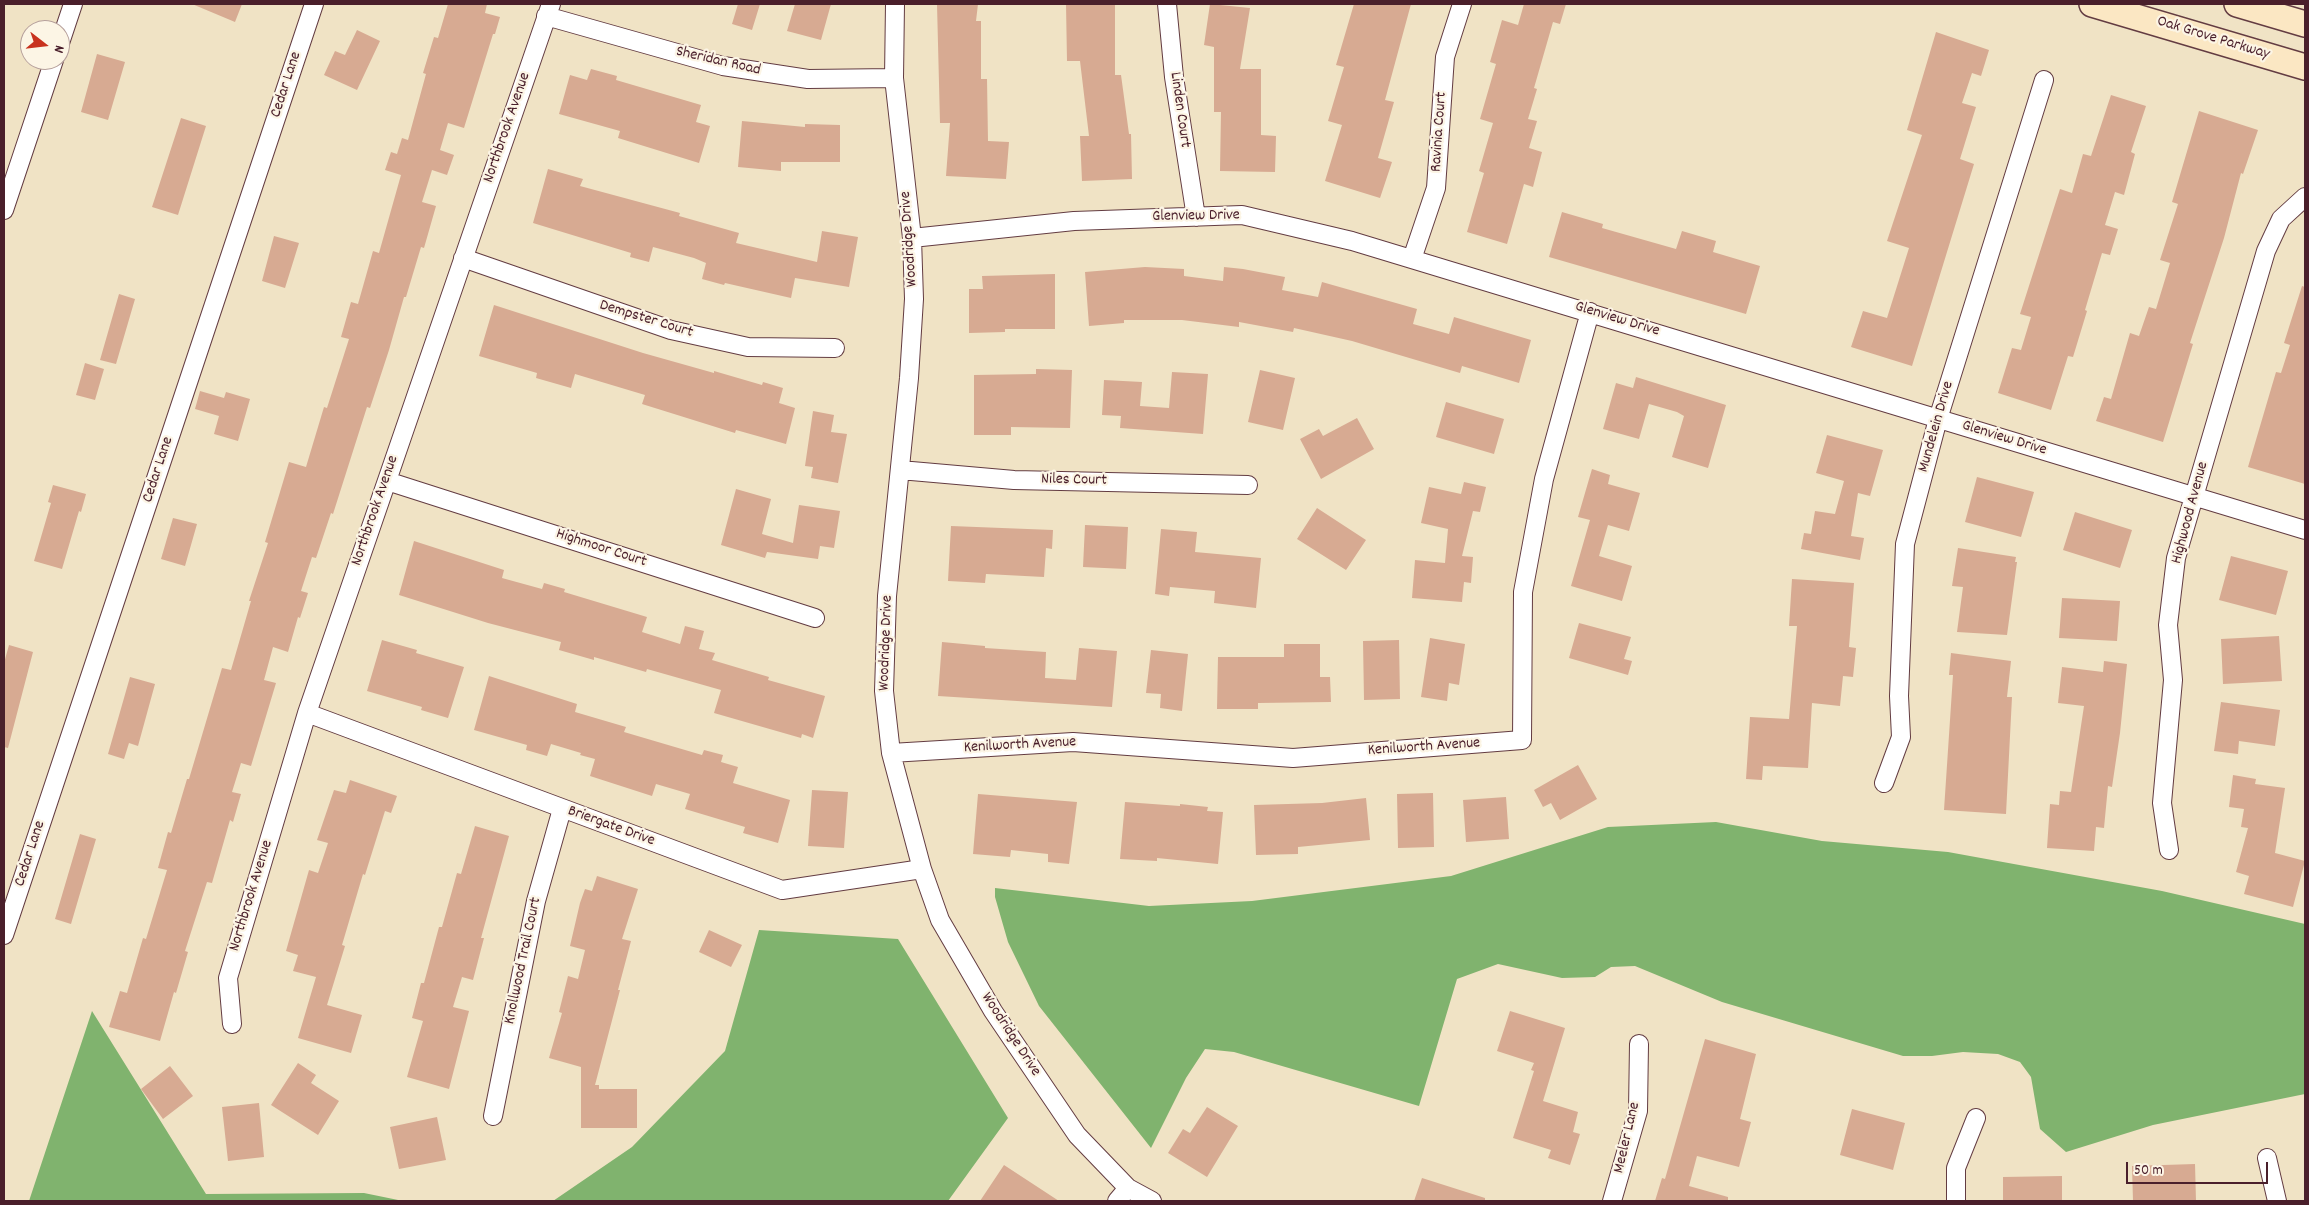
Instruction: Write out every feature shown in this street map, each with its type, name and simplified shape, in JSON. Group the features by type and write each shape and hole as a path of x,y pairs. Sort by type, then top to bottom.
{"main road":[{"name":"Oak Grove Parkway","path":"2092,4 2186,30 2305,67"},
{"path":"2237,4 2305,24"}],"street":[{"path":"68,20 73,4"},
{"name":"Cedar Lane","path":"4,935 314,4"},
{"name":"Woodridge Drive","path":"895,4 894,78 912,238 914,299 886,615 884,691 891,753 922,868 940,920 993,1011 1078,1135 1123,1194 1152,1201"},
{"name":"Linden Court","path":"1167,4 1174,77 1196,216"},
{"name":"Ravinia Court","path":"1412,259 1436,188 1445,57 1462,4"},
{"name":"Sheridan Road","path":"549,10 723,66 808,79 894,78"},
{"name":"Northbrook Avenue","path":"232,1024 228,978 307,713 549,10"},
{"path":"4,210 51,70"},
{"name":"Mundelein Drive","path":"1884,783 1901,737 1898,696 1905,544 1938,419 2044,80"},
{"name":"Highwood Avenue","path":"2169,850 2162,803 2173,680 2168,625 2176,558 2266,251 2281,219 2305,197"},
{"name":"Glenview Drive","path":"912,238 1074,221 1242,215 1352,241 2305,530"},
{"name":"Dempster Court","path":"463,258 671,330 748,347 835,348"},
{"name":"Kenilworth Avenue","path":"891,753 1073,742 1293,758 1522,740 1523,592 1544,480 1590,312"},
{"name":"Niles Court","path":"900,470 1014,480 1248,485"},
{"name":"Highmoor Court","path":"387,481 815,618"},
{"name":"Briergate Drive","path":"307,713 782,890 922,868"},
{"name":"Knollwood Trail Court","path":"493,1116 536,901 562,809"},
{"name":"Meeler Lane","path":"1612,1201 1638,1111 1639,1044"},
{"path":"1956,1201 1956,1168 1976,1118"},
{"path":"2267,1158 2277,1201"}],"green space":[{"path":"1716,822 1822,841 1948,852 2162,891 2305,924 2305,1094 2153,1125 2066,1152 2040,1129 2031,1077 2020,1062 1998,1054 1963,1052 1932,1056 1903,1056 1722,1002 1635,966 1611,967 1595,977 1562,978 1498,964 1457,979 1419,1106 1234,1052 1205,1049 1186,1078 1151,1148 1039,1006 1008,942 995,897 995,888 1149,906 1252,901 1451,876 1608,827"},
{"path":"759,930 898,939 1008,1118 948,1201 553,1201 632,1147 725,1051"},
{"path":"92,1011 206,1194 364,1193 403,1201 29,1201"}],"building":[{"path":"192,4 242,4 235,22"},
{"path":"448,4 487,4 485,13 500,17 464,128 448,123 440,150 454,155 447,175 432,170 422,202 436,206 424,248 421,247 370,408 367,407 333,514 331,513 316,558 312,557 301,591 308,593 300,618 298,617 288,652 273,647 264,680 276,683 251,766 241,763 232,792 241,794 233,822 230,820 212,883 207,882 185,951 188,952 176,993 174,992 160,1041 109,1027 120,991 127,993 143,938 146,939 167,870 158,868 168,832 171,833 187,779 189,779 222,668 231,670 251,601 249,601 268,543 265,542 289,462 306,467 324,407 327,408 349,339 341,337 351,302 358,304 373,251 379,253 401,175 385,170 391,152 397,154 402,138 408,140 426,74 423,73 434,37 438,38"},
{"path":"738,4 760,4 752,30 732,24"},
{"path":"795,4 831,4 821,40 787,31"},
{"path":"937,4 978,4 976,21 981,21 981,79 987,79 988,141 1009,142 1006,179 946,176 950,123 940,123"},
{"path":"1066,4 1115,4 1115,75 1121,75 1129,134 1131,134 1132,179 1082,181 1080,136 1089,136 1080,61 1067,61"},
{"path":"1210,4 1250,8 1240,69 1261,69 1261,135 1276,136 1275,172 1220,171 1221,112 1214,112 1214,47 1204,45"},
{"path":"1354,4 1411,4 1385,100 1394,102 1378,158 1392,162 1380,198 1325,181 1342,125 1328,121 1344,67 1336,65"},
{"path":"1524,4 1566,4 1560,24 1553,22 1534,88 1537,89 1528,119 1537,121 1529,148 1542,152 1533,187 1524,184 1507,244 1467,232 1484,173 1479,171 1493,123 1480,119 1496,64 1490,62 1502,20 1518,25"},
{"path":"357,30 380,41 357,90 324,75 335,51 345,55"},
{"path":"1936,32 1989,50 1981,76 1972,73 1962,103 1976,107 1960,159 1974,164 1912,366 1851,347 1863,311 1887,318 1909,248 1887,241 1922,135 1907,130"},
{"path":"97,54 125,62 108,120 81,112"},
{"path":"591,69 617,76 616,80 701,105 696,122 710,126 699,163 618,138 620,131 559,114 570,75 587,80"},
{"path":"2111,95 2146,106 2131,152 2135,154 2124,195 2115,192 2105,225 2118,229 2110,255 2102,253 2073,357 2068,356 2051,410 1998,393 2012,348 2021,350 2031,317 2020,314 2060,189 2072,193 2083,154 2091,156"},
{"path":"2199,111 2258,130 2243,174 2241,173 2224,238 2190,343 2193,344 2163,442 2096,421 2104,397 2111,399 2130,333 2139,336 2149,307 2156,309 2170,263 2160,260 2178,204 2172,202"},
{"path":"181,118 206,126 178,215 152,207"},
{"path":"742,121 805,127 805,124 840,125 840,162 781,162 781,171 738,167"},
{"path":"548,169 583,179 580,186 680,213 679,216 739,233 736,243 817,262 822,231 858,237 849,287 795,278 791,298 725,283 724,285 702,279 706,263 694,258 653,247 649,262 630,257 631,253 533,223"},
{"path":"1562,212 1603,224 1602,228 1676,249 1682,231 1716,241 1713,252 1760,266 1746,314 1549,257"},
{"path":"274,236 299,243 285,288 262,281"},
{"path":"1145,267 1184,269 1184,276 1223,281 1224,267 1243,269 1285,277 1282,290 1318,297 1322,282 1417,309 1413,324 1449,334 1454,317 1531,340 1519,383 1462,366 1460,373 1352,341 1294,328 1293,332 1239,322 1239,327 1182,320 1124,320 1124,323 1089,326 1085,272"},
{"path":"1055,274 1055,329 1005,329 1005,332 969,333 969,289 983,289 982,276"},
{"path":"2302,286 2305,287 2305,484 2248,467 2276,372 2281,373 2290,345 2284,343"},
{"path":"119,294 135,299 116,364 100,360"},
{"path":"494,305 643,353 762,385 763,382 783,388 779,403 795,408 786,444 736,430 735,433 642,404 645,395 575,374 571,388 536,378 537,373 479,356"},
{"path":"85,363 104,369 95,400 76,395"},
{"path":"1036,369 1072,370 1070,428 1011,427 1011,435 974,435 974,375 1036,374"},
{"path":"1260,370 1295,378 1283,430 1248,422"},
{"path":"1172,372 1208,374 1203,434 1120,428 1121,416 1102,415 1104,380 1142,382 1140,406 1169,408"},
{"path":"1636,377 1726,405 1708,468 1672,457 1684,416 1677,412 1649,404 1639,439 1603,429 1616,383 1633,388"},
{"path":"200,391 224,398 226,392 250,399 238,441 214,434 219,416 195,409"},
{"path":"1446,402 1504,419 1494,454 1436,437"},
{"path":"813,411 834,415 831,432 847,434 838,483 811,478 813,467 805,466"},
{"path":"1357,418 1374,449 1321,479 1300,439 1319,429 1323,436"},
{"path":"1827,435 1883,450 1870,496 1858,493 1851,536 1864,538 1860,560 1801,549 1804,533 1811,534 1815,511 1835,514 1844,481 1816,473"},
{"path":"1592,469 1610,475 1608,484 1640,493 1629,531 1608,525 1599,556 1632,566 1622,601 1571,586 1590,520 1578,517"},
{"path":"1977,477 2034,492 2021,537 1965,522"},
{"path":"1464,482 1486,487 1480,512 1473,511 1462,556 1473,557 1471,583 1464,582 1462,602 1412,598 1415,560 1445,563 1448,529 1421,523 1429,487 1461,494"},
{"path":"53,485 86,494 62,569 34,561 51,503 48,502"},
{"path":"736,489 771,499 762,534 793,543 799,505 840,511 834,548 820,546 818,559 767,552 765,558 721,545"},
{"path":"1317,508 1366,540 1346,570 1297,539"},
{"path":"2075,512 2132,530 2120,568 2063,550"},
{"path":"173,518 197,524 185,566 161,559"},
{"path":"1085,525 1128,527 1126,569 1083,567"},
{"path":"951,526 1053,530 1052,549 1046,548 1044,577 986,574 985,583 948,581"},
{"path":"1161,529 1197,532 1195,552 1261,558 1256,608 1214,603 1215,591 1170,587 1169,596 1155,594"},
{"path":"414,541 504,570 502,578 542,589 544,583 565,589 564,592 647,617 642,632 680,644 685,626 704,631 699,649 715,653 712,660 769,677 768,680 825,696 813,738 802,734 801,738 714,713 721,690 647,669 646,672 594,657 594,660 559,650 561,642 488,623 399,595"},
{"path":"1958,548 2016,557 2015,562 2017,562 2007,635 1957,632 1963,587 1952,586"},
{"path":"2231,556 2288,571 2276,615 2219,600"},
{"path":"1792,579 1854,583 1849,647 1856,648 1853,677 1843,676 1840,706 1812,703 1808,768 1763,766 1762,780 1746,779 1750,717 1789,719 1797,626 1789,626"},
{"path":"2062,598 2120,601 2117,641 2059,638"},
{"path":"1579,623 1631,637 1624,659 1632,661 1628,675 1569,658"},
{"path":"2279,636 2282,681 2223,684 2221,639"},
{"path":"1430,638 1465,644 1459,685 1449,683 1447,701 1421,697"},
{"path":"382,640 417,650 416,653 464,667 448,718 421,710 422,707 367,691"},
{"path":"1399,640 1400,699 1364,700 1363,641"},
{"path":"942,642 985,646 985,648 1046,652 1045,678 1076,680 1079,648 1117,651 1112,707 938,696"},
{"path":"1284,644 1320,644 1320,677 1330,677 1331,702 1258,703 1258,709 1217,709 1218,657 1284,657"},
{"path":"9,645 33,652 8,748 4,747 4,663"},
{"path":"1151,650 1188,654 1182,711 1160,708 1161,694 1146,693"},
{"path":"1951,653 2011,661 2007,697 2012,697 2006,814 1944,810 1953,675 1949,675"},
{"path":"2104,661 2127,664 2120,733 2112,787 2108,786 2104,828 2096,827 2094,851 2047,848 2050,804 2059,805 2060,791 2071,792 2084,706 2058,703 2062,667 2103,672"},
{"path":"489,676 577,704 575,712 626,727 624,732 702,755 704,750 723,755 721,762 738,767 733,783 790,800 778,843 743,833 745,827 685,809 690,794 656,784 652,796 590,776 595,759 580,755 581,753 551,744 547,756 526,750 527,745 474,730"},
{"path":"130,677 155,684 138,746 129,743 124,759 108,754"},
{"path":"2221,702 2280,710 2275,746 2239,741 2238,754 2214,751"},
{"path":"1578,765 1597,799 1560,820 1551,803 1543,807 1534,790"},
{"path":"2233,775 2256,779 2255,784 2285,788 2275,853 2305,861 2293,907 2244,894 2249,876 2236,872 2248,828 2241,827 2244,809 2229,807"},
{"path":"350,780 397,796 391,813 385,811 365,875 363,874 342,945 345,946 327,1005 362,1015 351,1053 298,1038 316,977 293,971 298,955 286,951 309,870 318,873 328,843 317,840 334,790 346,793"},
{"path":"812,790 848,792 844,848 808,846"},
{"path":"1433,793 1434,847 1398,848 1397,794"},
{"path":"978,794 1077,802 1069,864 1048,862 1048,854 1011,850 1010,857 973,854"},
{"path":"1506,797 1509,839 1466,842 1463,800"},
{"path":"1366,798 1370,840 1298,847 1298,854 1256,855 1254,805 1322,803"},
{"path":"1125,802 1180,806 1180,804 1208,807 1207,811 1223,812 1218,864 1157,858 1157,861 1120,859"},
{"path":"475,826 509,836 481,938 484,938 473,980 462,977 453,1007 469,1011 449,1089 407,1077 423,1021 412,1018 421,983 424,983 439,927 442,927 457,873 461,874"},
{"path":"80,834 96,839 71,924 55,919"},
{"path":"597,876 638,889 622,939 631,941 595,1085 599,1085 599,1089 637,1089 637,1128 581,1128 581,1067 549,1058 562,1013 559,1012 568,976 578,979 585,950 570,946 580,903 585,889 592,891"},
{"path":"709,930 742,945 731,967 699,952"},
{"path":"1510,1011 1565,1028 1543,1101 1578,1112 1573,1132 1580,1134 1570,1165 1548,1158 1551,1150 1513,1138 1534,1071 1531,1070 1534,1063 1497,1051"},
{"path":"1705,1039 1756,1054 1740,1119 1751,1122 1739,1167 1697,1156 1689,1186 1728,1197 1728,1201 1655,1201 1662,1178 1665,1179"},
{"path":"298,1063 316,1075 311,1083 339,1101 318,1135 271,1105"},
{"path":"170,1066 193,1096 163,1119 141,1089"},
{"path":"259,1103 264,1157 228,1161 222,1107"},
{"path":"1207,1107 1238,1126 1207,1177 1168,1153 1183,1129 1190,1133"},
{"path":"1852,1109 1905,1123 1893,1170 1840,1155"},
{"path":"437,1117 446,1160 399,1169 390,1127"},
{"path":"2195,1164 2196,1201 2133,1201 2132,1166"},
{"path":"1004,1165 1059,1201 980,1201"},
{"path":"2062,1176 2062,1201 2003,1201 2003,1177"},
{"path":"1422,1178 1485,1198 1485,1201 1414,1201"}]}
